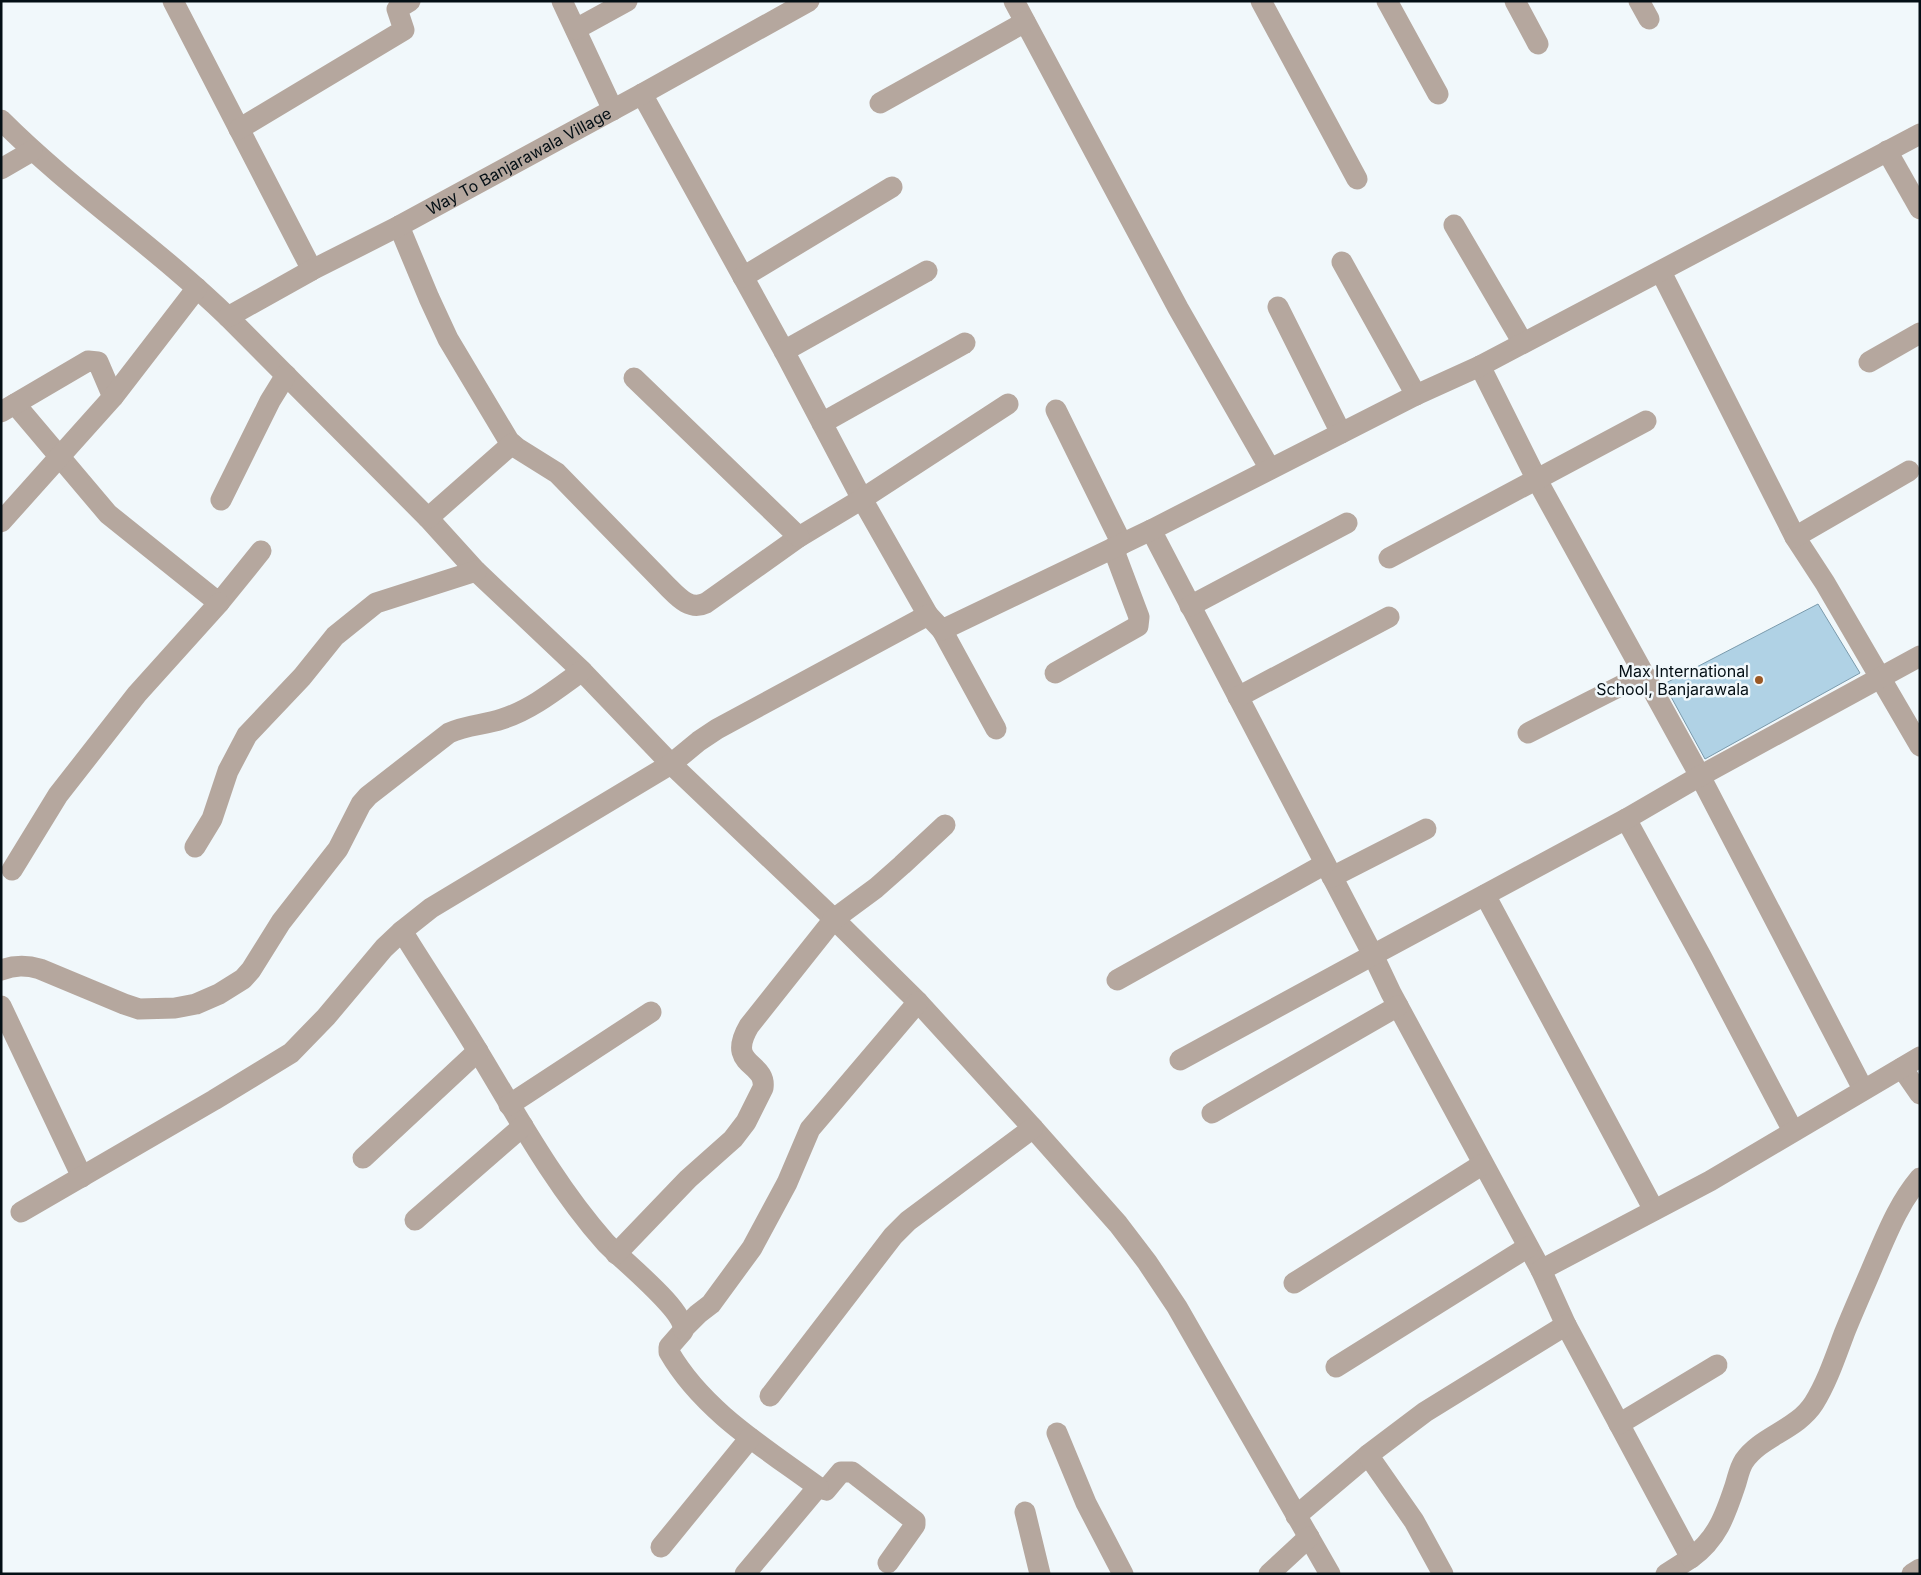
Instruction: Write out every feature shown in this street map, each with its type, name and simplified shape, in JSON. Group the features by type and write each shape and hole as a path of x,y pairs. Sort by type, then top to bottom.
{"street":[{"path":"172,1 312,270"},
{"path":"239,129 404,30 397,9 410,1"},
{"path":"562,1 613,110"},
{"path":"576,29 627,1"},
{"name":"Way To Banjarawala Village","path":"228,317 312,270 399,226 613,110 809,1"},
{"path":"1014,1 1178,308 1270,469"},
{"path":"1261,1 1357,179"},
{"path":"1387,1 1438,94"},
{"path":"1515,1 1538,44"},
{"path":"880,103 1025,22"},
{"path":"642,94 784,351 862,499 996,729"},
{"path":"1,120 32,151 197,288 228,317 428,518 476,571 582,672 671,764 918,1002 1118,1224 1147,1262 1177,1308 1330,1574"},
{"path":"21,1212 291,1053 326,1017 384,948 431,908 671,764 698,741 935,623 1151,530 1416,395 1480,366 1920,134"},
{"path":"1,169 32,151"},
{"path":"1887,151 1920,209"},
{"path":"742,278 892,187"},
{"path":"1454,224 1522,343"},
{"path":"399,226 448,339 504,434 512,444 557,473 668,587 683,601 690,604 701,605 706,603 799,537 862,499 1008,404"},
{"path":"1342,262 1416,395"},
{"path":"784,351 927,272"},
{"path":"1661,272 1795,537 1826,584 1920,746"},
{"path":"1,522 113,397 197,288"},
{"path":"1278,307 1340,433"},
{"path":"1869,362 1920,333"},
{"path":"822,423 965,343"},
{"path":"113,397 98,362 88,361 8,408 60,457 108,514 219,602"},
{"path":"1480,366 1537,480 1700,776 1863,1089"},
{"path":"221,500 270,401 286,375"},
{"path":"634,378 799,537"},
{"path":"1055,672 1139,624 1139,617 1117,546 1056,410"},
{"path":"1389,558 1646,421"},
{"path":"428,518 512,444"},
{"path":"1795,537 1909,471"},
{"path":"1190,606 1347,523"},
{"path":"1151,530 1373,954 1398,1006 1541,1270 1566,1325 1691,1558"},
{"path":"12,870 58,795 137,694 219,602 261,551"},
{"path":"195,847 212,820 228,771 247,735 302,676 334,636 376,603 476,571"},
{"path":"1238,697 1389,616"},
{"path":"1180,1060 1373,954 1626,819 1808,716 1920,656"},
{"path":"1,970 12,966 26,965 139,1009 175,1008 196,1004 219,994 243,979 251,970 281,922 338,849 361,804 368,796 449,733 461,727 499,720 528,708 582,672"},
{"path":"1528,733 1644,674"},
{"path":"1626,819 1707,967 1793,1131"},
{"path":"616,1254 688,1179 733,1139 746,1122 764,1083 761,1074 743,1057 741,1043 748,1026 834,919 876,888 945,825"},
{"path":"1117,980 1329,870 1426,829"},
{"path":"1485,895 1654,1210"},
{"path":"402,931 478,1051 509,1105 565,1190 601,1238 616,1254 654,1286 677,1315 684,1329"},
{"path":"888,1563 915,1525 915,1521 852,1472 844,1470 841,1472 826,1490 818,1487 750,1438 704,1398 672,1358 669,1347 698,1314 711,1304 752,1248 787,1183 810,1129 918,1002"},
{"path":"1,1006 82,1177"},
{"path":"1212,1113 1398,1006"},
{"path":"509,1105 651,1012"},
{"path":"363,1158 478,1051"},
{"path":"1541,1270 1710,1181 1863,1089 1911,1063 1920,1094"},
{"path":"416,1220 523,1126"},
{"path":"770,1396 894,1236 908,1221 1033,1128"},
{"path":"1294,1283 1483,1164"},
{"path":"1666,1574 1705,1548 1713,1538 1728,1507 1739,1471 1745,1460 1761,1444 1798,1421 1813,1404 1831,1369 1851,1316 1895,1214 1908,1192 1920,1178"},
{"path":"1336,1367 1528,1247"},
{"path":"1296,1516 1368,1455 1425,1412 1566,1325"},
{"path":"1619,1424 1717,1365"},
{"path":"1057,1433 1086,1503 1124,1574"},
{"path":"661,1547 750,1438"},
{"path":"1368,1455 1418,1527 1443,1574"},
{"path":"745,1574 818,1487"},
{"path":"1025,1512 1040,1574"},
{"path":"1269,1574 1308,1537"},
{"path":"1912,1574 1920,1569"}],"building":[{"name":"Max International School, Banjarawala","path":"1818,604 1860,673 1705,759 1664,684"}],"place":[{"name":"Max International School, Banjarawala","path":"1759,680"}]}
